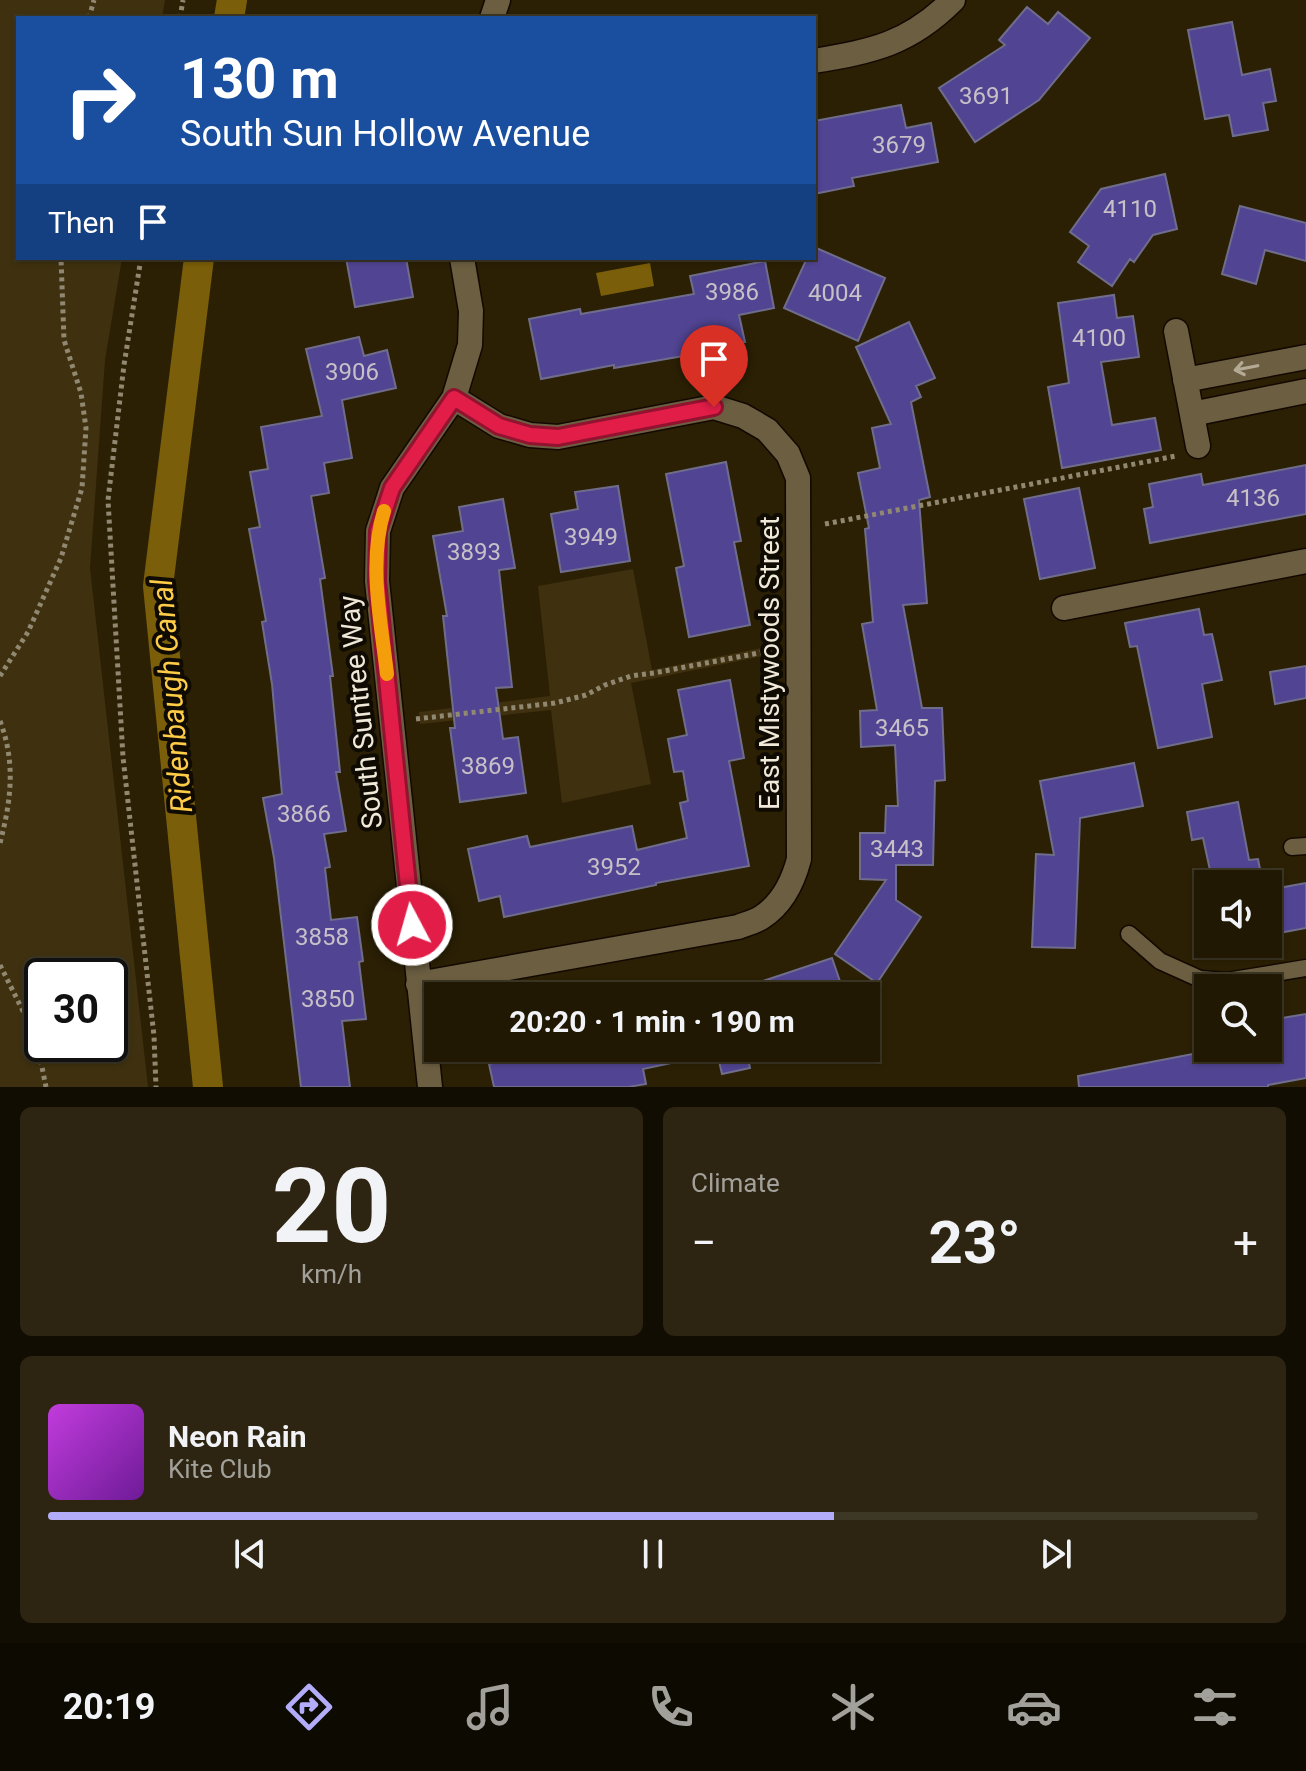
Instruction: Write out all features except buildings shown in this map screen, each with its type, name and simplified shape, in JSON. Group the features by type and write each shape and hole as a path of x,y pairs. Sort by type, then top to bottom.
{"street":[{"path":"816,61 863,53 901,39 938,15 953,0"},
{"name":"South Suntree Way","path":"430,1087 377,581 378,531 392,488 454,398 470,345 471,311 462,260"},
{"path":"1176,331 1192,414 1194,450"},
{"path":"1185,380 1306,357"},
{"path":"1192,414 1306,391"},
{"name":"East Mistywoods Street","path":"418,984 738,927 762,918 779,901 793,881 799,859 798,478 788,454 767,430 743,416 714,407 558,437 530,435 499,426 454,398"},
{"path":"1064,608 1306,561"}],"lane":[{"path":"1129,934 1160,961 1200,979 1227,981 1306,968"}],"path":[{"path":"0,676 28,632 61,558 82,488 86,428 81,393 64,340 61,260"},
{"path":"141,260 108,500 123,757 154,1036 156,1087"},
{"path":"825,524 1194,450"},
{"path":"391,721 555,703 586,695 631,676 798,645"},
{"path":"0,721 5,733 12,778 0,843"},
{"path":"0,965 36,1037 46,1087"}],"shaded area":[{"path":"0,0 165,0 162,16 16,16 16,260 122,260 105,360 90,568 148,1087 0,1087"},
{"path":"650,263 654,286 601,296 596,273"},
{"path":"633,569 652,670 772,646 773,654 631,683 651,784 562,803 551,710 420,724 419,712 550,696 538,586"}],"waterway":[{"name":"Ridenbaugh Canal","path":"229,16 232,0"},
{"name":"Ridenbaugh Canal","path":"199,260 158,586 208,1087"}],"slow traffic":[{"path":"384,511 378,531 377,581 387,674"}],"route":[{"path":"412,925 377,581 378,531 392,488 454,398 499,426 530,435 558,437 714,407"}]}
